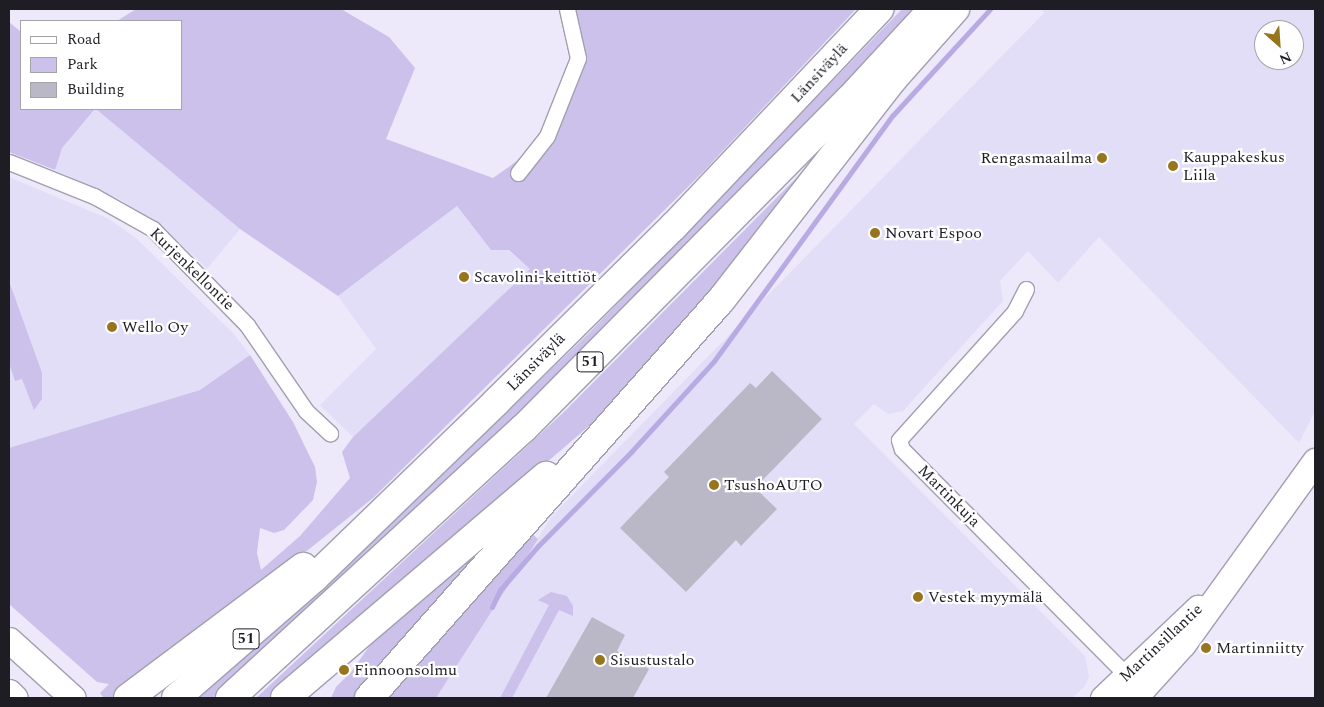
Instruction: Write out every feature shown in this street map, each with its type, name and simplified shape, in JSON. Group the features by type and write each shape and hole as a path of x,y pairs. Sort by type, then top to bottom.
{"highway":[{"name":"Länsiväylä","path":"176,698 315,577 496,402 674,226 879,9"},
{"name":"51","path":"230,698 524,428 849,100 933,9"},
{"path":"369,698 635,394 721,300 893,79 955,9"},
{"path":"284,698 534,486 635,394"},
{"path":"128,698 306,565 496,402"}],"main road":[{"name":"Martinsillantie","path":"1103,698 1137,690 1221,589 1280,514 1315,461"},
{"path":"9,640 73,698"},
{"path":"9,692 15,698"}],"street":[{"path":"518,173 547,136 578,58 567,9"},
{"name":"Kurjenkellontie","path":"9,162 94,196 153,229 248,325 306,411 330,433"},
{"name":"Martinkuja","path":"1026,289 1015,311 899,440 902,449 1137,690"}],"shaded area":[{"path":"1042,9 1315,9 1315,411 1299,443 1099,237 1058,283 1028,251 1000,281 1003,301 903,411 888,414 874,404 854,424 1085,656 1089,676 1085,686 1072,698 436,698 552,516 1044,13"},
{"path":"95,110 97,110 240,229 207,269 167,230 121,200 55,170 61,148"},
{"path":"9,177 109,219 136,238 234,334 250,355 200,390 9,448"},
{"path":"457,206 491,250 508,250 530,269 353,437 320,405 376,349 338,296"}],"green space":[{"path":"136,9 341,9 389,37 415,68 386,139 493,178 552,136 584,64 574,9 856,9 703,172 373,498 223,618 114,698 104,698 100,693 109,684 97,682 9,604 9,448 200,390 250,355 293,422 315,467 317,482 313,500 284,530 274,533 260,528 257,553 261,570 300,536 350,478 342,452 353,437 530,269 509,250 491,250 457,206 338,296 240,229 97,110 182,110 182,20 119,20"},
{"path":"902,9 918,9 552,385 255,662 213,698 198,698 382,532 589,333"},
{"path":"9,22 20,31 20,110 94,110 62,148 55,170 9,152"},
{"path":"813,161 655,363 596,420 273,698 256,698 565,411"},
{"path":"9,281 42,373 42,399 34,410 22,379 15,381 9,363"},
{"path":"504,524 374,680 355,698 331,698 336,687 352,671 379,632"},
{"path":"530,532 538,539 436,698 383,698"},
{"path":"551,592 567,596 573,606 573,616 559,610 512,698 500,698 549,605 538,600"}],"building":[{"name":"TsushoAUTO","path":"772,371 822,419 755,488 777,509 741,546 736,540 686,592 620,528 669,477 664,472 750,383 756,388"},
{"name":"Sisustustalo","path":"592,617 625,635 617,651 649,669 633,698 546,698"}],"waterway":[{"path":"492,607 500,590 538,546 631,452 714,361 893,115 990,9"}],"place":[{"name":"Rengasmaailma","path":"1102,158"},
{"name":"Kauppakeskus Liila","path":"1173,166"},
{"name":"Novart Espoo","path":"875,233"},
{"name":"Scavolini-keittiöt","path":"464,277"},
{"name":"Wello Oy","path":"112,327"},
{"name":"TsushoAUTO","path":"714,485"},
{"name":"Vestek myymälä","path":"918,597"},
{"name":"Martinniitty","path":"1206,648"},
{"name":"Sisustustalo","path":"600,660"},
{"name":"Finnoonsolmu","path":"344,670"}]}
